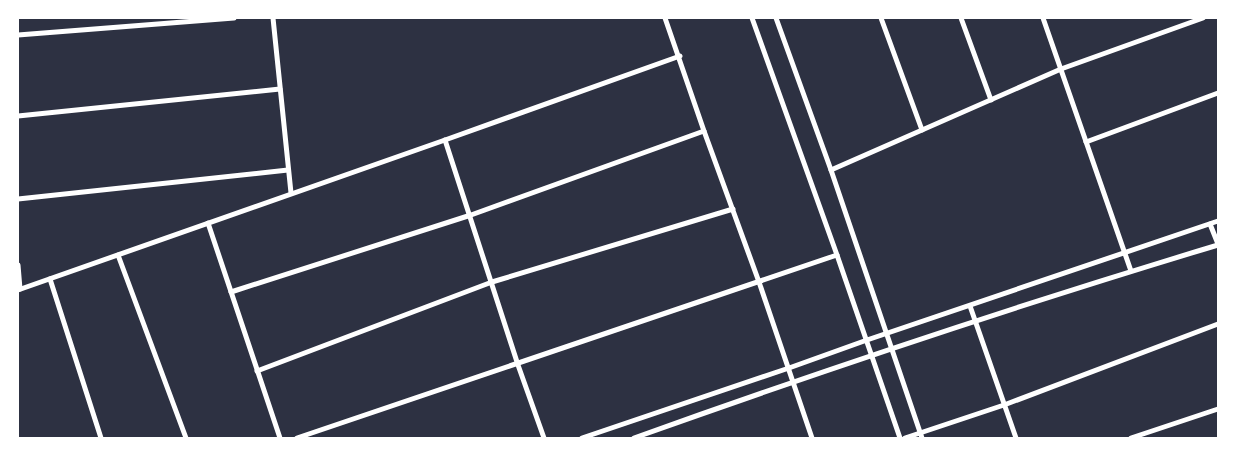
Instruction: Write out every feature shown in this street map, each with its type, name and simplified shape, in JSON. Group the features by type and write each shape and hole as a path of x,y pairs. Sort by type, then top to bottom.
{"street":[{"path":"18,35 234,18"},
{"path":"273,18 291,193"},
{"path":"665,18 680,56 704,131 759,282 812,438"},
{"path":"752,18 900,438"},
{"path":"776,18 831,170 921,436"},
{"path":"881,18 922,130"},
{"path":"961,18 991,100"},
{"path":"1043,18 1131,271"},
{"path":"831,170 1061,69 1203,18"},
{"path":"18,265 19,290 680,56"},
{"path":"18,116 280,89"},
{"path":"1086,142 1218,93"},
{"path":"231,292 471,215 704,131"},
{"path":"445,140 544,438"},
{"path":"18,199 288,170"},
{"path":"257,371 492,282 733,209"},
{"path":"582,438 1218,221"},
{"path":"208,223 280,438"},
{"path":"634,438 793,381 892,350 975,320 1218,244 1210,224"},
{"path":"118,255 186,438"},
{"path":"296,438 837,255"},
{"path":"50,279 101,438"},
{"path":"970,306 1016,438"},
{"path":"905,438 921,436 1218,324"},
{"path":"1132,438 1218,409"}]}
